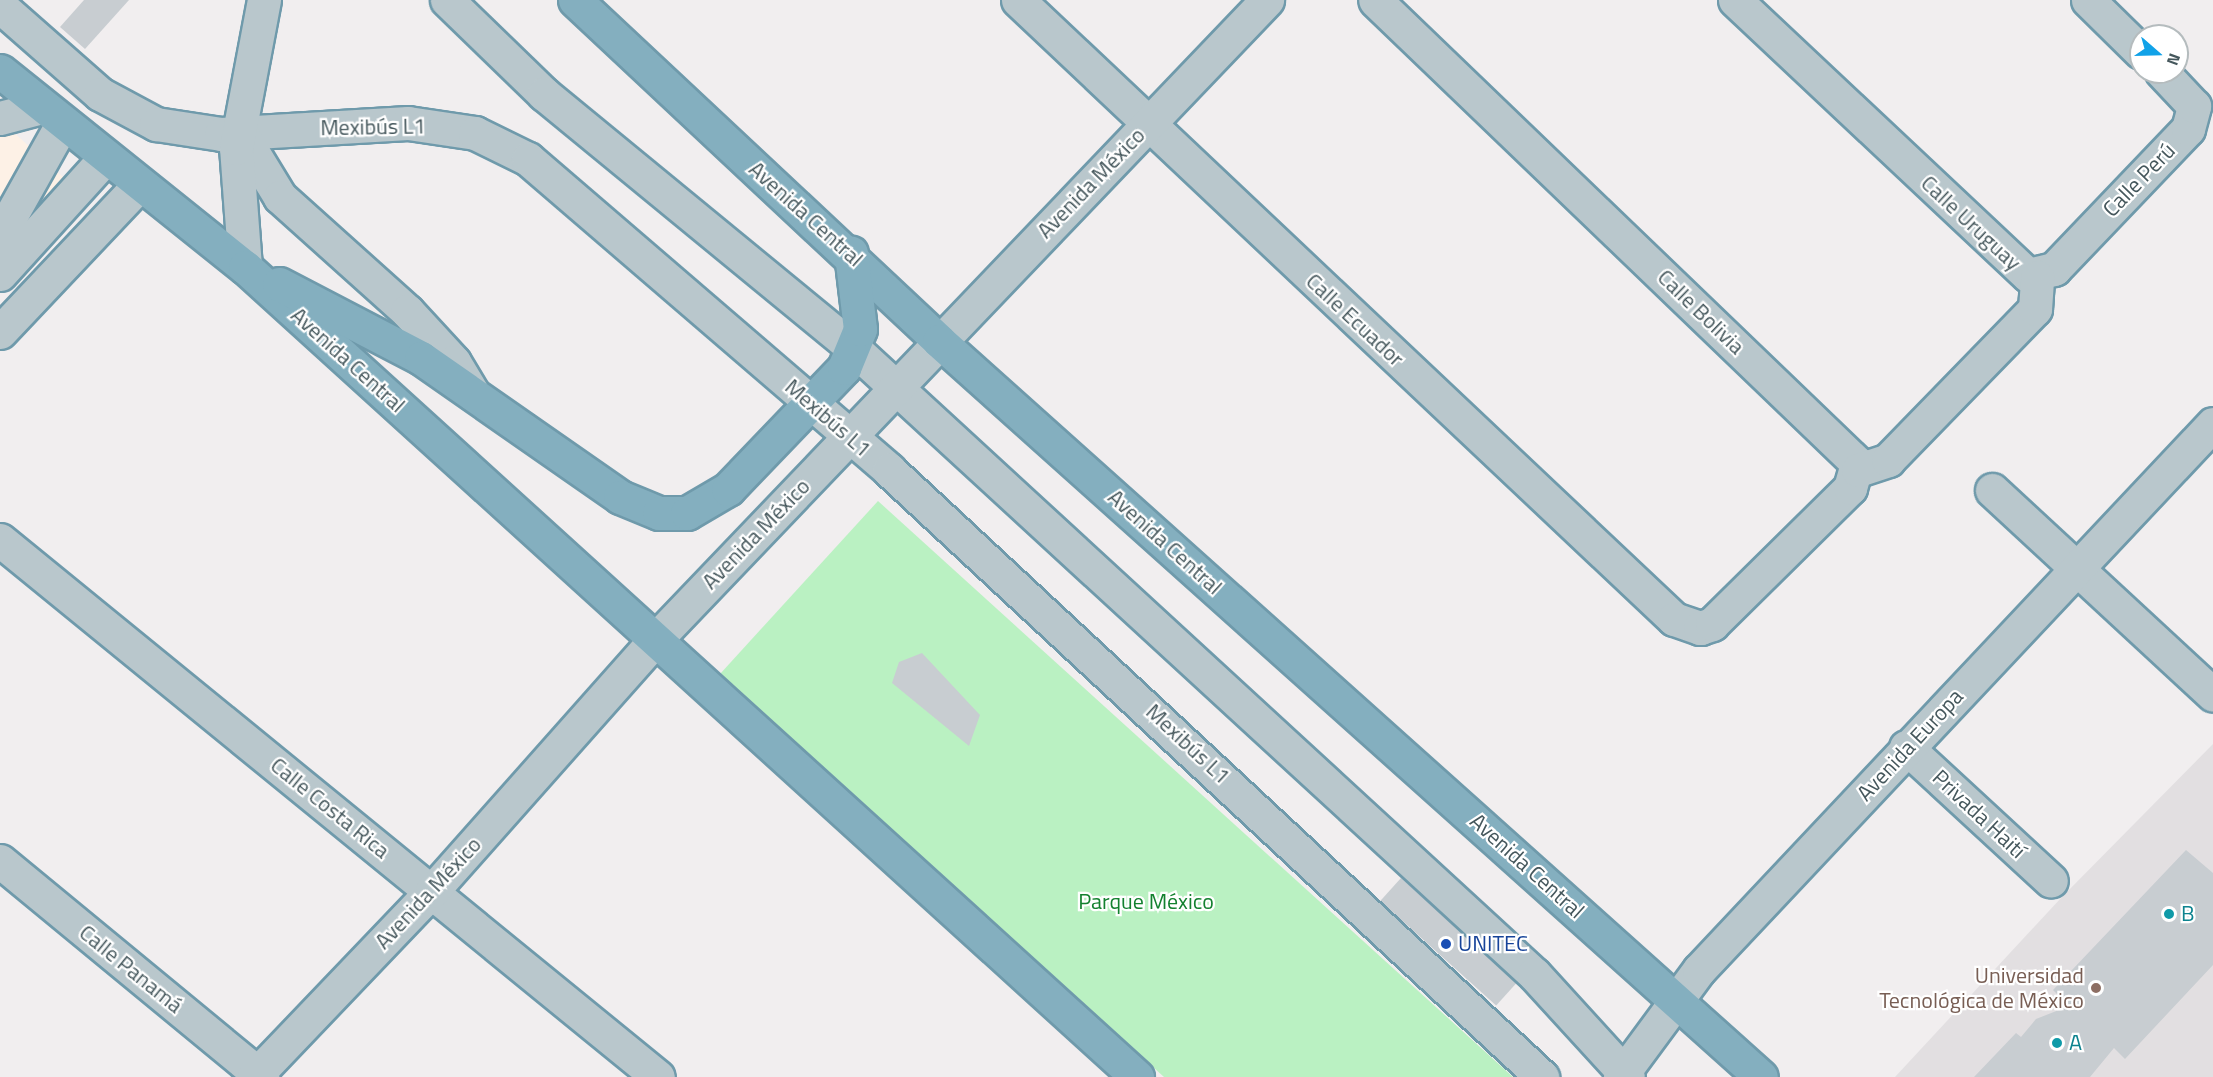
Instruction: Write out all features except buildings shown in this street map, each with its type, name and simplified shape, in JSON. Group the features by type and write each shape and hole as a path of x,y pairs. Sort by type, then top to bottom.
{"highway":[{"name":"Avenida Central","path":"575,0 851,253 939,341 1676,998 1761,1077"},
{"name":"Avenida Central","path":"0,71 138,186 245,267 657,638 1137,1077"},
{"path":"245,267 374,331 473,394 620,497 659,513 687,513 709,503 812,404 844,368 854,349 861,313 851,253"}],"street":[{"path":"245,267 236,171 264,0"},
{"path":"447,0 544,94 854,349 1534,974 1624,1075"},
{"name":"Calle Ecuador","path":"1018,0 1674,619 1700,628 1724,617 1850,488 1858,470"},
{"name":"Avenida México","path":"258,1076 432,891 657,638 1267,0"},
{"name":"Calle Bolivia","path":"1375,0 1851,455 1858,470"},
{"name":"Calle Uruguay","path":"1735,0 2020,271 2037,277 2035,309 1888,460 1858,470"},
{"path":"2088,0 2129,40"},
{"name":"Mexibús L1","path":"0,6 100,94 129,112 179,130 241,133 408,123 475,133 501,144 555,180 849,437 1241,792 1542,1077"},
{"name":"Calle Perú","path":"2037,277 2054,269 2204,114 2174,84"},
{"path":"0,118 52,115 0,235"},
{"path":"241,133 280,197 413,318 454,362 473,394"},
{"path":"0,274 105,158"},
{"path":"0,332 138,186"},
{"name":"Avenida Europa","path":"1624,1075 1676,998 1906,747 2213,424"},
{"path":"1992,490 2213,695"},
{"name":"Calle Costa Rica","path":"0,540 658,1077"},
{"name":"Privada Haití","path":"1906,747 2051,881"},
{"name":"Calle Panamá","path":"0,861 258,1076"}],"shaded area":[{"path":"0,120 85,197 0,290"},
{"name":"Universidad Tecnológica de México","path":"2213,744 2213,1077 1895,1077 2061,898"}],"green space":[{"name":"Parque México","path":"878,501 1513,1077 1164,1077 720,674"}],"place":[{"name":"B","path":"2169,914"},
{"name":"UNITEC","path":"1446,944"},
{"name":"Universidad Tecnológica de México","path":"2096,988"},
{"name":"A","path":"2057,1043"}]}
